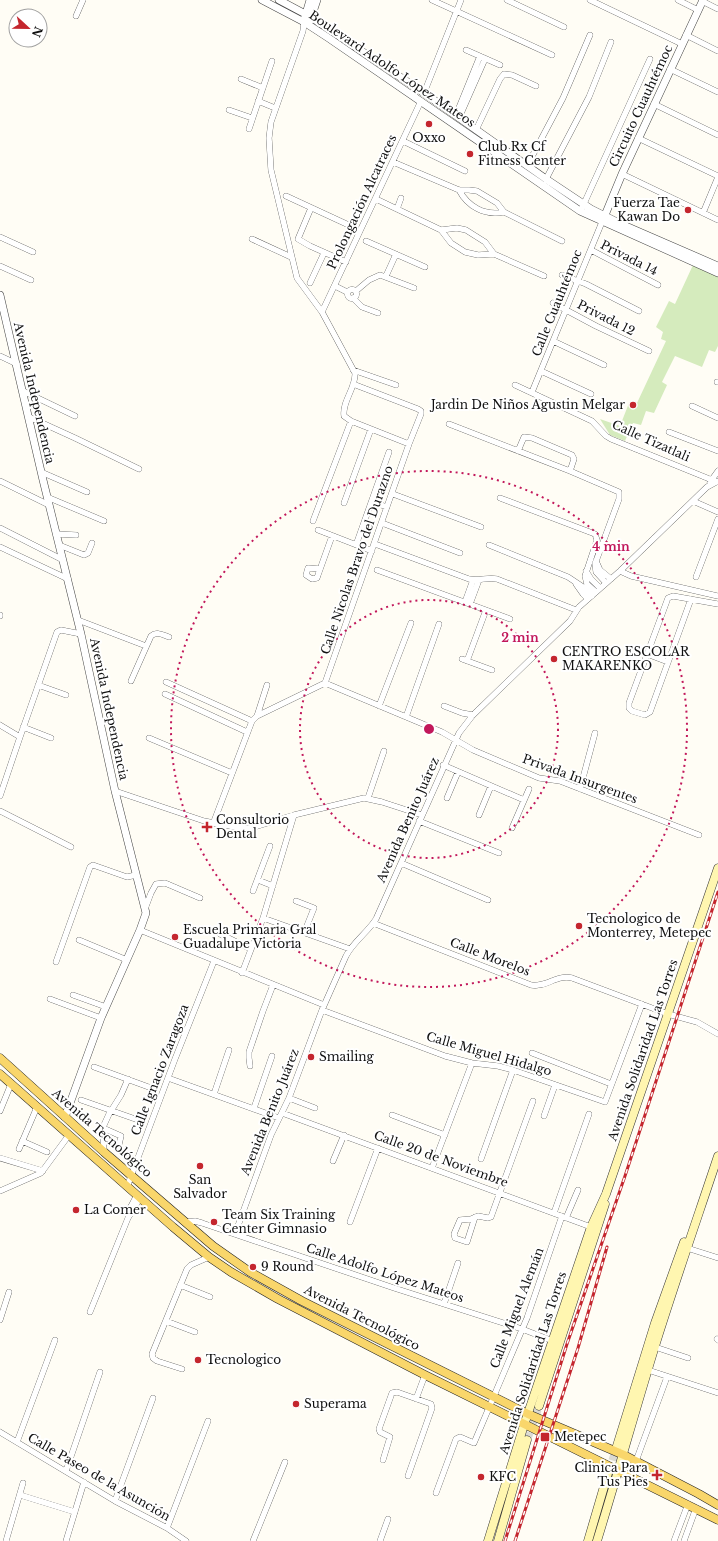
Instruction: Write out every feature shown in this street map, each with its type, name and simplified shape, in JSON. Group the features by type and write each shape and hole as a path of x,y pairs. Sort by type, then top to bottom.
{"main road":[{"name":"Avenida Solidaridad Las Torres","path":"488,1541 524,1425 591,1227 606,1194 718,868"},
{"name":"Avenida Tecnológico","path":"0,1058 104,1152 231,1260 278,1289 528,1414 624,1455 718,1505"},
{"name":"Avenida Tecnológico","path":"0,1074 127,1187 210,1257 231,1272 265,1292 425,1375 718,1520"},
{"path":"597,1541 618,1470 624,1455 655,1347 699,1209 718,1156"},
{"name":"Avenida Solidaridad Las Torres","path":"538,1406 603,1213 606,1194"},
{"path":"616,1449 667,1286 699,1209"},
{"name":"Avenida Solidaridad Las Torres","path":"498,1541 528,1440"},
{"path":"634,1478 634,1470 639,1463"},
{"path":"588,1541 608,1473"}],"street":[{"path":"76,16 83,0"},
{"name":"Boulevard Adolfo López Mateos","path":"262,0 306,24 421,101 580,211 718,266"},
{"name":"Boulevard Adolfo López Mateos","path":"279,0 308,15 424,93 603,219 718,273"},
{"path":"310,0 306,24 275,108 270,130 269,155 271,170 291,257 300,284 322,312 353,370 355,377 344,414 346,419 409,444"},
{"path":"308,15 316,0"},
{"path":"432,0 552,55"},
{"path":"424,93 460,0"},
{"path":"507,0 564,27"},
{"path":"590,0 682,44"},
{"path":"678,0 698,10"},
{"path":"703,1 718,9"},
{"name":"Circuito Cuauhtémoc","path":"603,219 638,138 703,1"},
{"path":"527,166 563,98 590,34"},
{"path":"686,35 718,51"},
{"path":"546,179 588,97 610,42"},
{"path":"466,50 500,65"},
{"path":"458,117 483,57"},
{"path":"580,211 650,59"},
{"path":"249,128 272,61"},
{"path":"670,69 718,92"},
{"path":"476,130 500,79 504,74 512,75 536,86"},
{"path":"241,79 263,88"},
{"path":"258,101 275,108"},
{"name":"Prolongación Alcatraces","path":"322,312 421,101"},
{"path":"654,104 718,135"},
{"path":"229,110 252,118"},
{"path":"638,138 718,177 702,213"},
{"path":"403,141 465,171"},
{"path":"393,162 458,190 477,191 497,203 504,212 562,240"},
{"path":"622,174 718,220"},
{"path":"458,190 464,199 480,210 488,213 504,212"},
{"path":"286,196 353,227"},
{"path":"397,209 402,198"},
{"path":"376,199 442,230 451,243 465,252 478,255 494,254 544,276"},
{"path":"311,208 298,239 346,262"},
{"name":"Calle Cuauhtémoc","path":"532,392 603,219"},
{"path":"442,230 457,228 466,230 485,242 494,254"},
{"path":"0,236 32,252"},
{"path":"252,239 291,257"},
{"path":"366,241 425,267"},
{"name":"Privada 14","path":"591,250 658,284"},
{"path":"310,283 324,252"},
{"path":"386,276 396,254"},
{"path":"0,266 31,280"},
{"path":"352,298 356,295 356,291 376,275 386,276 414,288"},
{"path":"562,275 578,281 639,311"},
{"path":"335,286 347,292 348,297 352,298 362,307 378,313"},
{"path":"347,292 351,289 356,291"},
{"name":"Avenida Independencia","path":"0,295 41,472 78,620 115,791 145,910 145,916 140,930 101,1018 65,1117"},
{"name":"Privada 12","path":"553,304 649,351"},
{"path":"553,341 604,365"},
{"path":"0,356 17,364"},
{"path":"353,370 396,385"},
{"path":"541,371 591,394"},
{"name":"Calle Nicolas Bravo del Durazno","path":"325,682 387,507 393,494 409,444 421,416 421,411 418,409 353,384"},
{"name":"Calle Tizatlali","path":"515,385 592,421 606,436 612,439 718,481"},
{"path":"23,391 75,416"},
{"path":"692,406 718,418"},
{"path":"29,417 139,469"},
{"path":"313,521 351,421"},
{"path":"449,424 618,491 620,495 595,566 596,572 608,581"},
{"path":"344,503 371,429"},
{"path":"669,432 718,451"},
{"path":"518,451 524,437 532,438 572,455 574,459 570,471"},
{"path":"356,545 388,452"},
{"name":"Avenida Benito Juárez","path":"707,488 711,479 718,471"},
{"path":"41,472 87,492"},
{"path":"0,481 50,505"},
{"name":"Avenida Benito Juárez","path":"235,1234 264,1153 289,1098 323,1008 350,949 373,924 455,740 473,715 570,621 576,610 620,571 707,488 718,481"},
{"path":"393,494 481,526"},
{"path":"48,497 104,521"},
{"path":"500,498 596,534 597,540 585,576 586,581 594,594"},
{"path":"693,501 718,512"},
{"path":"372,502 387,507"},
{"path":"696,577 718,519"},
{"path":"382,523 460,553"},
{"path":"0,528 63,560"},
{"path":"318,530 372,551"},
{"path":"56,534 76,535"},
{"path":"320,569 332,536"},
{"path":"59,545 84,555 88,553 92,542"},
{"path":"375,544 476,580 490,578 497,579 576,610"},
{"path":"489,545 565,576 575,582 580,590 594,594"},
{"path":"0,548 68,579"},
{"path":"377,570 510,619"},
{"path":"620,571 631,576 718,596"},
{"path":"467,603 476,580"},
{"path":"691,599 649,713 645,715 632,711 629,708 629,702 668,598 673,596 691,599 718,604"},
{"path":"486,610 464,660 492,670"},
{"path":"78,620 146,646"},
{"path":"379,706 411,623"},
{"path":"406,717 439,624"},
{"path":"0,796 58,631 60,630 81,634"},
{"path":"131,681 151,636 160,633 169,637"},
{"path":"648,654 668,662"},
{"path":"166,682 252,721"},
{"path":"213,824 252,721 257,716 325,682"},
{"name":"Privada Insurgentes","path":"325,682 442,732 473,750 539,778 557,780 699,835"},
{"path":"38,685 66,695"},
{"path":"257,716 267,685"},
{"path":"165,694 247,732"},
{"path":"444,706 462,713 473,715"},
{"path":"0,725 20,737"},
{"path":"23,727 51,738"},
{"path":"580,789 595,733"},
{"path":"149,738 232,773"},
{"path":"368,798 384,751"},
{"path":"444,765 524,800"},
{"path":"447,798 458,772"},
{"path":"479,815 491,786"},
{"path":"512,828 529,789"},
{"path":"115,791 213,824 240,828 251,828 294,815 349,801 368,798 420,818 499,853"},
{"path":"0,811 71,846"},
{"path":"242,973 263,918 294,815"},
{"path":"254,891 270,846"},
{"path":"401,863 488,900"},
{"path":"56,962 90,867 94,865 127,877 136,875"},
{"path":"258,880 273,886"},
{"path":"145,910 156,884 165,883 200,898"},
{"path":"296,901 314,908 304,933"},
{"path":"263,918 350,949"},
{"name":"Calle Morelos","path":"373,924 531,985 541,985 562,977 568,977 668,1014 697,1022 718,1034"},
{"name":"Calle Miguel Hidalgo","path":"140,930 273,985 323,1008 445,1056 472,1063 498,1066 514,1070 605,1102 612,1084"},
{"path":"220,934 251,949"},
{"path":"79,940 127,960"},
{"name":"Calle Ignacio Zaragoza","path":"127,1187 214,961"},
{"path":"250,1066 249,1052 273,985"},
{"path":"73,995 106,1007"},
{"path":"50,999 101,1018"},
{"path":"532,1053 612,1084 642,1004"},
{"path":"214,1094 229,1050"},
{"path":"254,1108 272,1056"},
{"path":"432,1168 472,1063"},
{"path":"94,1067 154,1089"},
{"path":"481,1159 514,1070"},
{"name":"Calle 20 de Noviembre","path":"168,1078 254,1108 344,1135 591,1227"},
{"path":"104,1152 103,1128 128,1079"},
{"path":"0,1111 11,1084"},
{"path":"544,1116 555,1085"},
{"path":"289,1098 315,1108"},
{"path":"82,1100 141,1121"},
{"path":"475,1217 467,1242 455,1238 454,1234 460,1220 475,1217 481,1216 488,1218 491,1217 501,1193 533,1101"},
{"path":"19,1149 37,1107"},
{"path":"554,1213 589,1114"},
{"path":"392,1115 445,1135"},
{"path":"103,1128 121,1136 118,1149"},
{"path":"0,1191 42,1171 69,1135"},
{"path":"333,1161 344,1135"},
{"path":"22,1141 47,1152"},
{"path":"350,1222 378,1148"},
{"path":"0,1158 42,1171"},
{"name":"Calle Miguel Alemán","path":"436,1493 456,1439 460,1437 474,1443 488,1406 494,1397 522,1329 564,1217 578,1190"},
{"path":"90,1312 130,1210 139,1197"},
{"name":"Calle Adolfo López Mateos","path":"186,1222 198,1222 522,1329 553,1341"},
{"path":"687,1248 718,1258"},
{"path":"182,1369 157,1361 152,1356 189,1267 210,1257"},
{"path":"444,1304 458,1263"},
{"path":"180,1286 210,1298"},
{"path":"0,1320 9,1292"},
{"path":"166,1320 195,1332"},
{"path":"17,1442 55,1340"},
{"path":"655,1347 688,1358"},
{"path":"648,1370 718,1393"},
{"path":"66,1471 100,1372"},
{"path":"416,1399 425,1375"},
{"path":"639,1463 667,1377"},
{"path":"383,1460 390,1436 380,1432 379,1429 392,1393 396,1392 430,1404 432,1406 408,1476"},
{"path":"115,1501 153,1398"},
{"path":"167,1528 208,1421"},
{"name":"Calle Paseo de la Asunción","path":"0,1432 115,1501 167,1528 186,1541"},
{"path":"253,1541 285,1462"},
{"path":"66,1541 84,1482"},
{"path":"6,1541 23,1483"},
{"path":"20,1495 74,1512"},
{"path":"688,1504 675,1539 684,1541 696,1508"},
{"path":"380,1541 388,1519"}],"green space":[{"path":"693,265 718,277 718,346 715,352 709,350 702,367 675,356 662,382 667,385 654,413 646,411 641,425 633,423 625,441 610,435 600,419 620,426 629,403 637,403 666,341 661,339 663,332 656,327 669,301 675,304"}],"tunnel":[{"path":"527,1440 539,1406"},
{"path":"609,1472 616,1449"}],"railway":[{"path":"505,1541 567,1344 625,1176 718,892"},
{"path":"515,1541 578,1348 607,1247"}],"place":[{"name":"Oxxo","path":"429,124"},
{"name":"Club Rx Cf Fitness Center","path":"470,154"},
{"name":"Fuerza Tae Kawan Do","path":"688,210"},
{"name":"Jardin De Niños Agustin Melgar","path":"633,405"},
{"name":"CENTRO ESCOLAR MAKARENKO","path":"554,659"},
{"name":"Consultorio Dental","path":"207,827"},
{"name":"Tecnologico de Monterrey, Metepec","path":"579,926"},
{"name":"Escuela Primaria Gral Guadalupe Victoria","path":"175,937"},
{"name":"Smailing","path":"311,1057"},
{"name":"San Salvador","path":"200,1166"},
{"name":"La Comer","path":"76,1210"},
{"name":"Team Six Training Center Gimnasio","path":"214,1222"},
{"name":"9 Round","path":"253,1267"},
{"name":"Tecnologico","path":"198,1360"},
{"name":"Superama","path":"296,1404"},
{"name":"Metepec","path":"545,1437"},
{"name":"Clinica Para Tus Pies","path":"657,1475"},
{"name":"KFC","path":"481,1477"}]}
